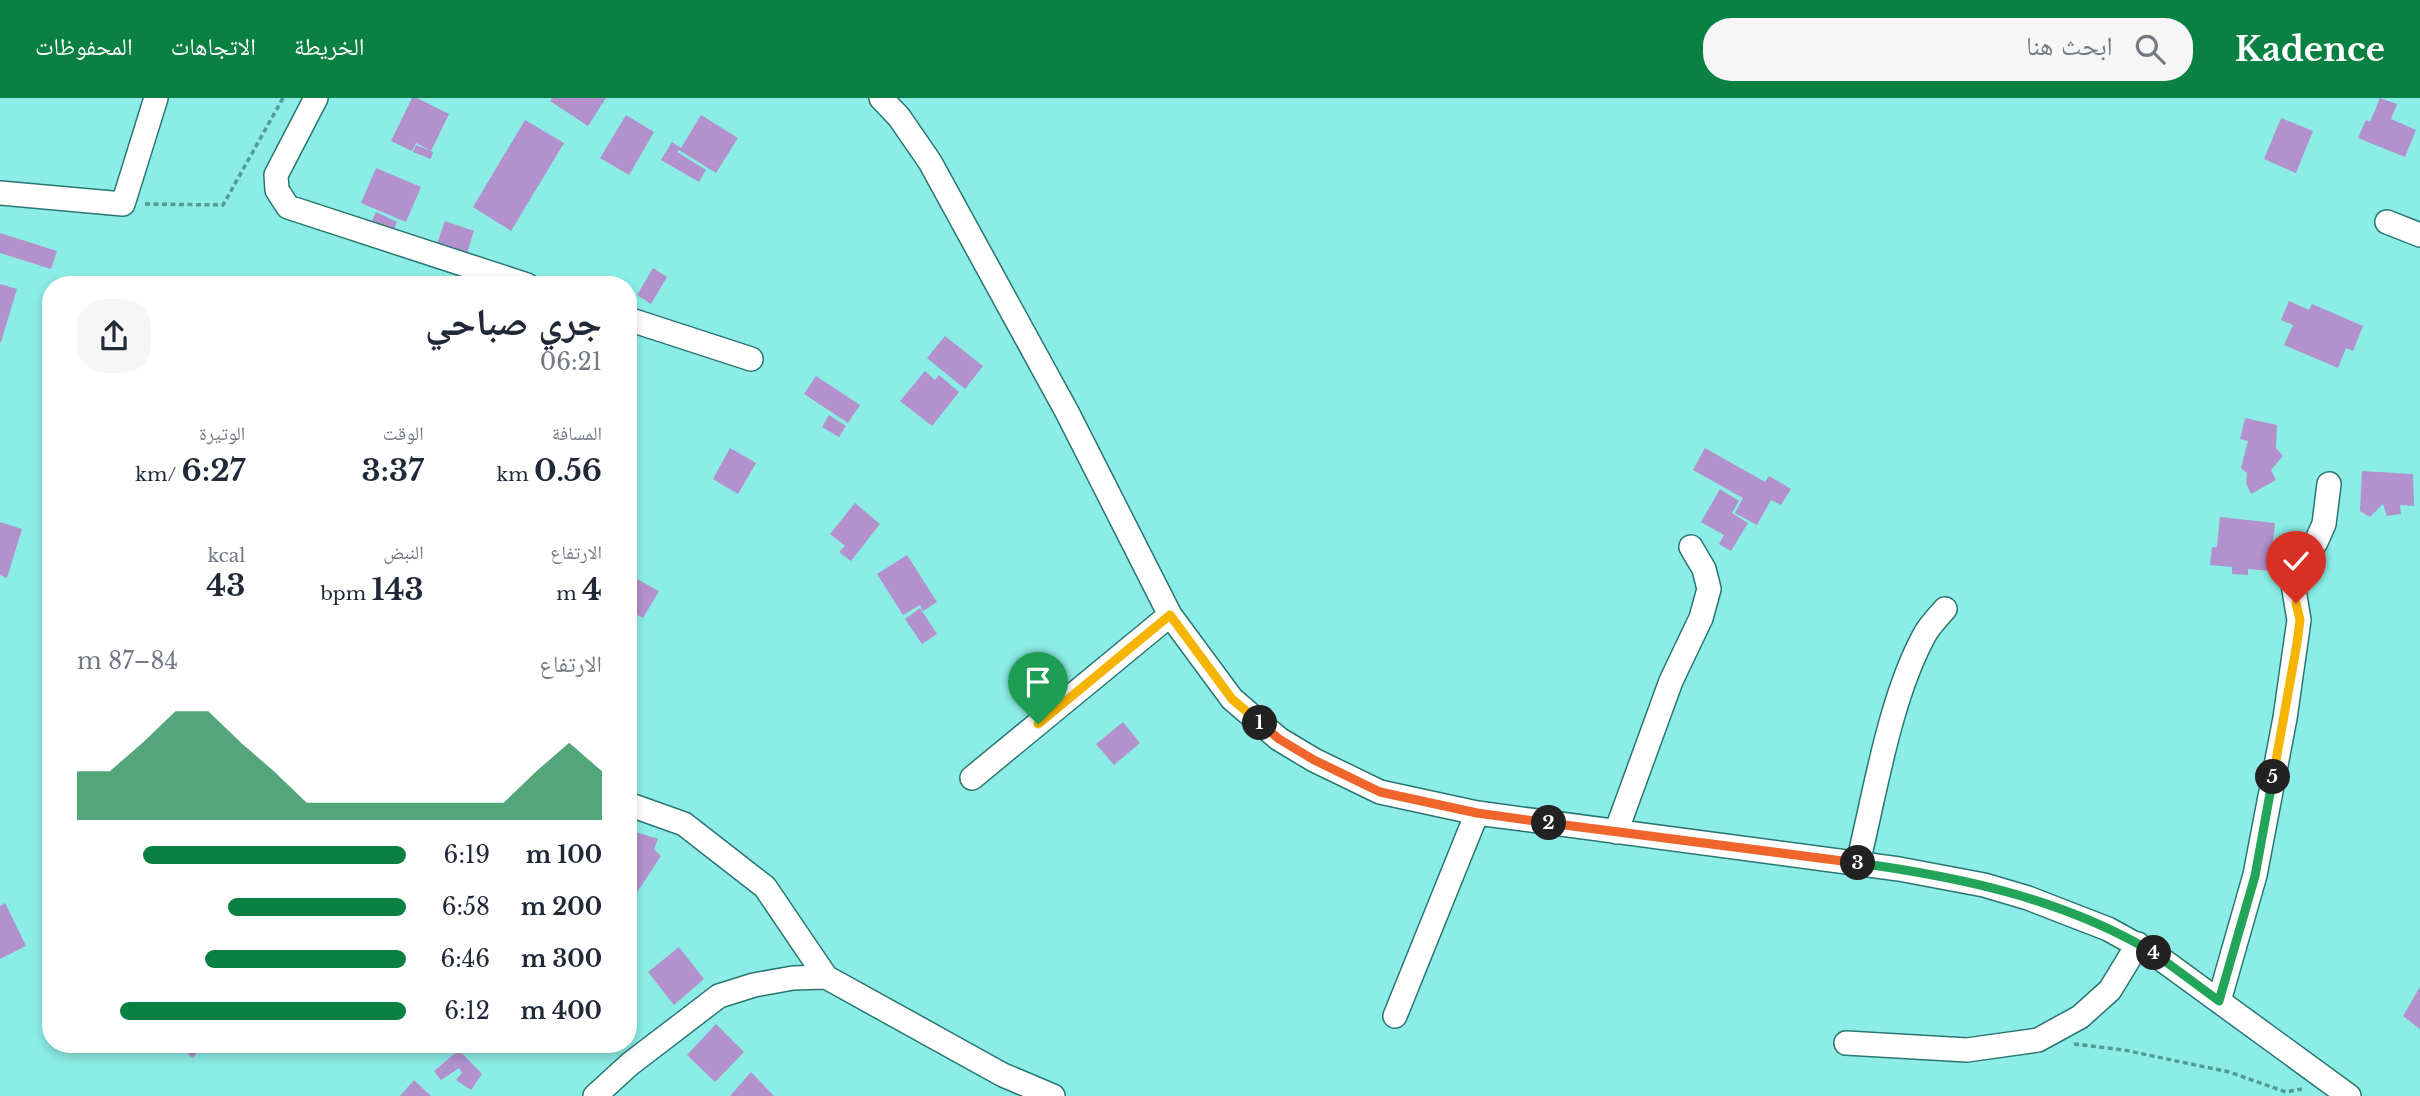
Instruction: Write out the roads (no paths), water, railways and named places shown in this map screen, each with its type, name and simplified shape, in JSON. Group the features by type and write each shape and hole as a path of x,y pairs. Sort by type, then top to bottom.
{"street":[{"path":"0,193 123,204 156,98"},
{"path":"316,98 276,175 276,190 288,207 499,276"},
{"path":"881,98 899,117 930,162 1067,412 1170,615 1232,699 1279,739 1314,760 1380,792 1477,813 1857,863 1984,885 2072,914 2138,944 2340,1090"},
{"path":"2387,222 2420,235"},
{"path":"637,322 751,359"},
{"path":"2219,1001 2255,876 2285,718 2300,620 2293,584 2297,568 2316,542 2324,524 2329,484"},
{"path":"1616,832 1671,681 1701,618 1709,589 1704,569 1691,547"},
{"path":"1857,863 1890,731 1908,672 1926,632 1945,608"},
{"path":"972,778 1170,615"},
{"path":"637,807 684,824 765,887 826,977 1003,1074 1053,1096"},
{"path":"1395,1016 1477,813"},
{"path":"1846,1043 1967,1050 2038,1040 2080,1017 2110,990 2138,944"},
{"path":"595,1096 630,1064 719,996 754,985 793,978 826,977"}]}
